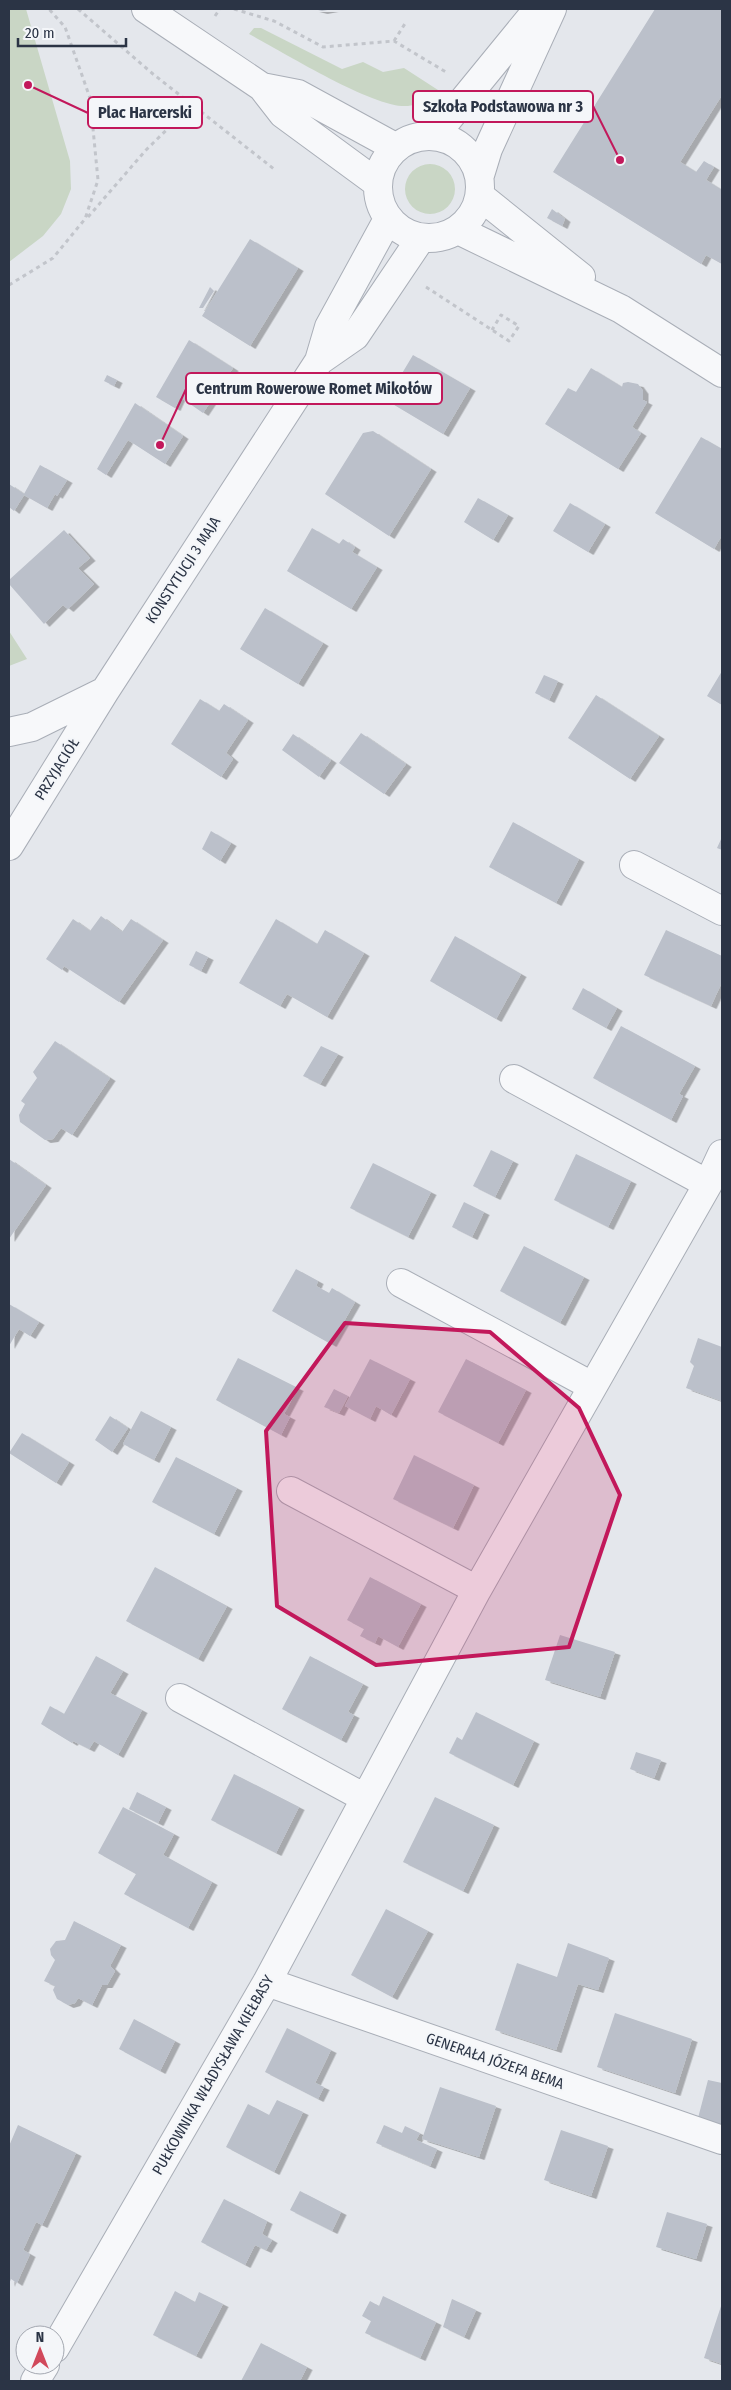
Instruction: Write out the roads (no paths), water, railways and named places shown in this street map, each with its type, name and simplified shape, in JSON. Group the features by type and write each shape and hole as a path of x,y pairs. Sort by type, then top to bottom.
{"street":[{"path":"146,9 262,87 283,114 377,182"},
{"path":"435,135 538,9"},
{"path":"552,9 488,149 480,186 472,216 458,230 440,237 421,238 402,231 388,219 379,202 377,182 382,164 395,147 414,137 435,135 455,142 471,156 480,186 621,309"},
{"path":"262,87 298,94 395,147"},
{"name":"KONSTYTUCJI 3 MAJA","path":"105,692 319,361 329,327 388,219"},
{"path":"458,230 621,309 722,373"},
{"name":"KONSTYTUCJI 3 MAJA","path":"319,361 355,336 421,238"},
{"path":"9,732 32,727 105,692"},
{"name":"PRZYJACIÓŁ","path":"9,846 105,692"},
{"path":"634,865 722,911"},
{"path":"514,1079 708,1184"},
{"name":"PUŁKOWNIKA WŁADYSŁAWA KIEŁBASY","path":"65,2331 267,1982 477,1590 708,1184 722,1154"},
{"path":"401,1283 592,1386"},
{"path":"291,1492 477,1590"},
{"path":"180,1698 365,1798"},
{"name":"GENERAŁA JÓZEFA BEMA","path":"267,1982 722,2140"}],"place":[{"name":"Plac Harcerski","path":"28,85"},
{"name":"Szkoła Podstawowa nr 3","path":"620,160"},
{"name":"Centrum Rowerowe Romet Mikołów","path":"160,445"}]}
